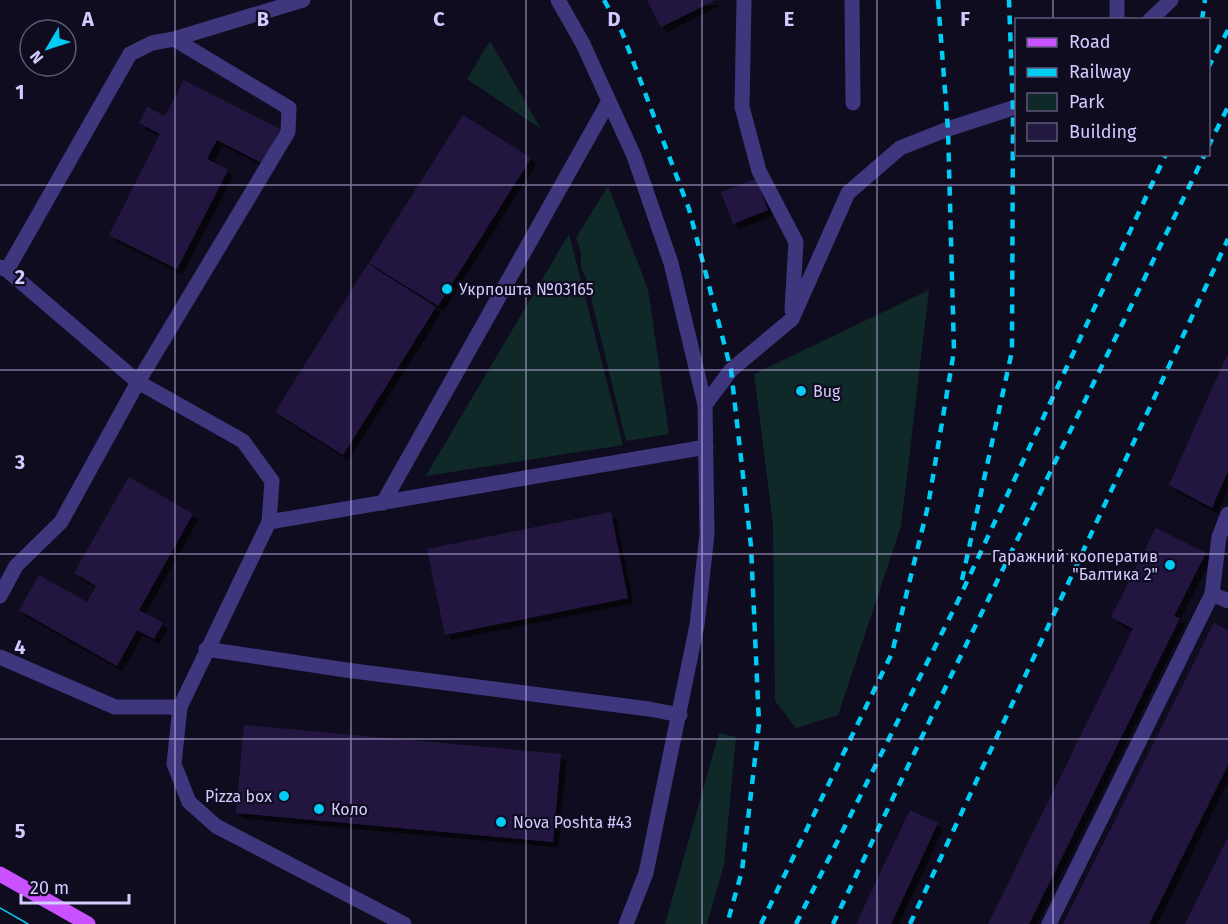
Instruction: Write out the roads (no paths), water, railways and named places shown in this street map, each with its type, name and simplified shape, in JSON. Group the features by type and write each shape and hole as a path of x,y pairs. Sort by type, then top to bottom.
{"main road":[{"path":"0,874 88,924"}],"street":[{"path":"303,0 174,39 152,43 130,54 3,269 138,382 243,441 272,482 269,522 180,707 174,764 189,802 216,826 404,924"},
{"path":"558,0 583,44 634,156 671,263 705,405 707,534 697,625 646,873 626,924"},
{"path":"744,0 742,107 759,171 796,242 792,319"},
{"path":"852,0 853,104"},
{"path":"1117,18 1118,0"},
{"path":"1152,18 1171,0"},
{"path":"0,596 16,566 61,522 138,382 288,132 289,108 174,39"},
{"path":"383,503 609,101"},
{"path":"705,405 731,370 792,319 848,192 900,148 948,129 1015,108"},
{"path":"269,522 706,447"},
{"path":"1048,924 1212,594 1219,537 1228,514"},
{"path":"1212,594 1228,601"},
{"path":"206,649 346,670 639,707 680,715"},
{"path":"0,657 115,708 180,707"}],"tram line":[{"path":"0,908 28,924"}],"railway":[{"path":"604,0 622,32 689,209 731,370 751,546 759,724 742,871 727,924"},
{"path":"761,924 892,653 928,506 954,351 948,129 938,0"},
{"path":"962,580 1012,351 1013,109 1009,0"},
{"path":"1202,18 1205,0"},
{"path":"1210,64 1228,30"},
{"path":"1210,143 1228,107"},
{"path":"796,924 957,603 1165,156"},
{"path":"833,924 1204,156"},
{"path":"910,924 1228,239"}],"place":[{"name":"Укрпошта №03165","path":"447,289"},
{"name":"Bug","path":"801,391"},
{"name":"Гаражний кооператив \"Балтика 2\"","path":"1170,565"},
{"name":"Pizza box","path":"284,796"},
{"name":"Коло","path":"319,809"},
{"name":"Nova Poshta #43","path":"501,822"}]}
